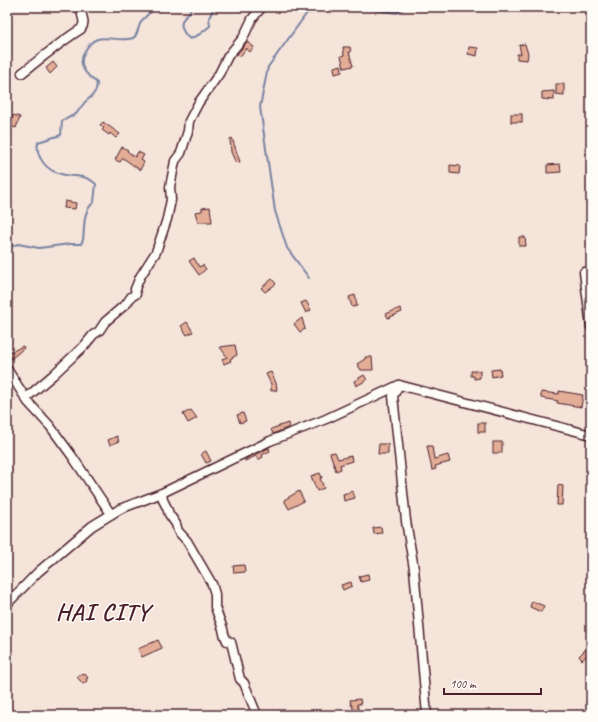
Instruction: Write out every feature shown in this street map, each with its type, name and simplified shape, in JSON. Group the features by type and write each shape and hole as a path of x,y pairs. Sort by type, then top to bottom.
{"street":[{"path":"22,73 84,25 81,7"},
{"path":"26,398 53,375 93,335 99,331 105,322 136,294 135,289 140,277 156,252 167,219 171,200 170,187 175,162 183,147 188,131 189,121 199,102 219,74 228,56 244,38 252,19 262,7"},
{"path":"584,272 591,327"},
{"path":"7,369 26,398 54,432 111,514"},
{"path":"7,604 44,567 92,526 111,514 162,493 270,441 326,419 399,385 591,435"},
{"path":"399,385 393,396 406,521 414,569 427,715"},
{"path":"162,493 163,500 168,508 169,514 176,524 178,531 187,541 212,584 215,594 215,606 224,634 227,641 231,642 240,679 244,683 257,715"}],"building":[{"path":"247,42 254,47 250,52 246,48 240,57 237,54"},
{"path":"525,44 528,54 527,60 517,59 517,54 521,54 519,45"},
{"path":"343,47 350,47 351,52 349,52 353,66 344,68 341,56 344,55"},
{"path":"469,47 478,48 477,56 468,54"},
{"path":"53,62 57,67 50,74 46,68"},
{"path":"341,65 342,72 335,74 334,67"},
{"path":"556,84 564,84 564,95 556,94"},
{"path":"554,91 554,100 542,99 542,92"},
{"path":"511,114 522,114 522,122 511,122"},
{"path":"13,115 20,117 16,128 10,126"},
{"path":"103,122 120,134 116,138 110,133 109,135 102,130 104,128 100,125"},
{"path":"232,138 240,162 236,163 231,152 230,139"},
{"path":"122,147 128,150 127,151 135,157 138,152 144,155 141,160 144,162 140,170 123,158 120,162 115,160"},
{"path":"560,164 561,172 547,173 547,165"},
{"path":"450,165 460,166 459,174 450,173"},
{"path":"65,201 76,203 75,209 64,208"},
{"path":"210,207 212,222 198,222 195,212 202,211 202,208"},
{"path":"519,237 525,237 526,246 519,246"},
{"path":"194,258 199,267 203,265 206,269 199,275 189,261"},
{"path":"272,279 276,284 265,292 261,288"},
{"path":"355,295 357,306 352,307 349,297"},
{"path":"306,301 311,310 306,313 301,303"},
{"path":"400,308 402,312 388,318 386,314"},
{"path":"302,318 305,329 300,332 294,324"},
{"path":"187,322 193,332 187,335 181,326"},
{"path":"235,345 237,355 230,359 231,361 224,364 222,359 227,357 220,347"},
{"path":"23,346 24,348 11,359 7,354"},
{"path":"365,357 372,357 373,370 361,370 357,364 365,359"},
{"path":"500,369 501,375 492,377 491,370"},
{"path":"471,371 480,371 480,378 474,379 474,376 471,376"},
{"path":"271,372 276,383 277,390 271,391 271,384 266,374"},
{"path":"364,375 367,380 356,386 354,381"},
{"path":"559,391 583,395 581,407 557,403 558,401 541,398 541,392 559,394"},
{"path":"191,410 197,418 188,423 183,414"},
{"path":"243,413 246,421 240,423 237,415"},
{"path":"288,423 289,427 273,434 271,429"},
{"path":"478,423 485,423 485,432 478,432"},
{"path":"117,436 119,441 110,445 108,440"},
{"path":"493,442 502,442 502,453 493,453"},
{"path":"379,444 388,444 388,454 378,454"},
{"path":"427,446 432,446 434,459 448,455 450,462 435,466 436,469 432,470"},
{"path":"269,448 270,451 262,455 263,457 258,460 256,456 245,461 245,459"},
{"path":"206,451 211,461 206,463 201,454"},
{"path":"335,452 338,459 351,456 352,461 340,465 341,469 336,471 330,453"},
{"path":"320,473 322,478 320,478 324,488 317,491 311,476"},
{"path":"558,485 563,486 562,505 557,505"},
{"path":"299,491 304,501 289,509 284,500"},
{"path":"353,491 355,498 344,501 343,494"},
{"path":"381,527 382,533 374,534 373,528"},
{"path":"244,565 245,572 234,573 233,566"},
{"path":"368,574 369,580 361,582 359,576"},
{"path":"351,582 352,586 343,590 341,585"},
{"path":"532,601 544,606 541,612 530,607"},
{"path":"158,640 162,648 142,657 138,649"},
{"path":"587,648 591,652 582,660 579,656"},
{"path":"82,673 88,678 83,684 77,677"},
{"path":"360,699 361,704 357,704 360,715 355,715 350,700"}],"waterway":[{"path":"7,248 18,244 39,248 81,244 83,240 86,215 90,206 94,202 96,184 87,178 66,175 51,170 40,158 38,153 38,142 61,135 62,121 76,114 96,90 97,83 82,67 82,58 88,46 93,41 102,38 129,39 135,37 140,24 157,7"},
{"path":"191,7 190,11 182,21 183,31 190,39 200,34 210,26 209,18 214,7"},
{"path":"309,278 287,248 275,211 260,107 268,67 307,13 344,7"},
{"path":"353,7 397,13 406,7"}],"district":[{"name":"HAI CITY","path":"103,612"}]}
